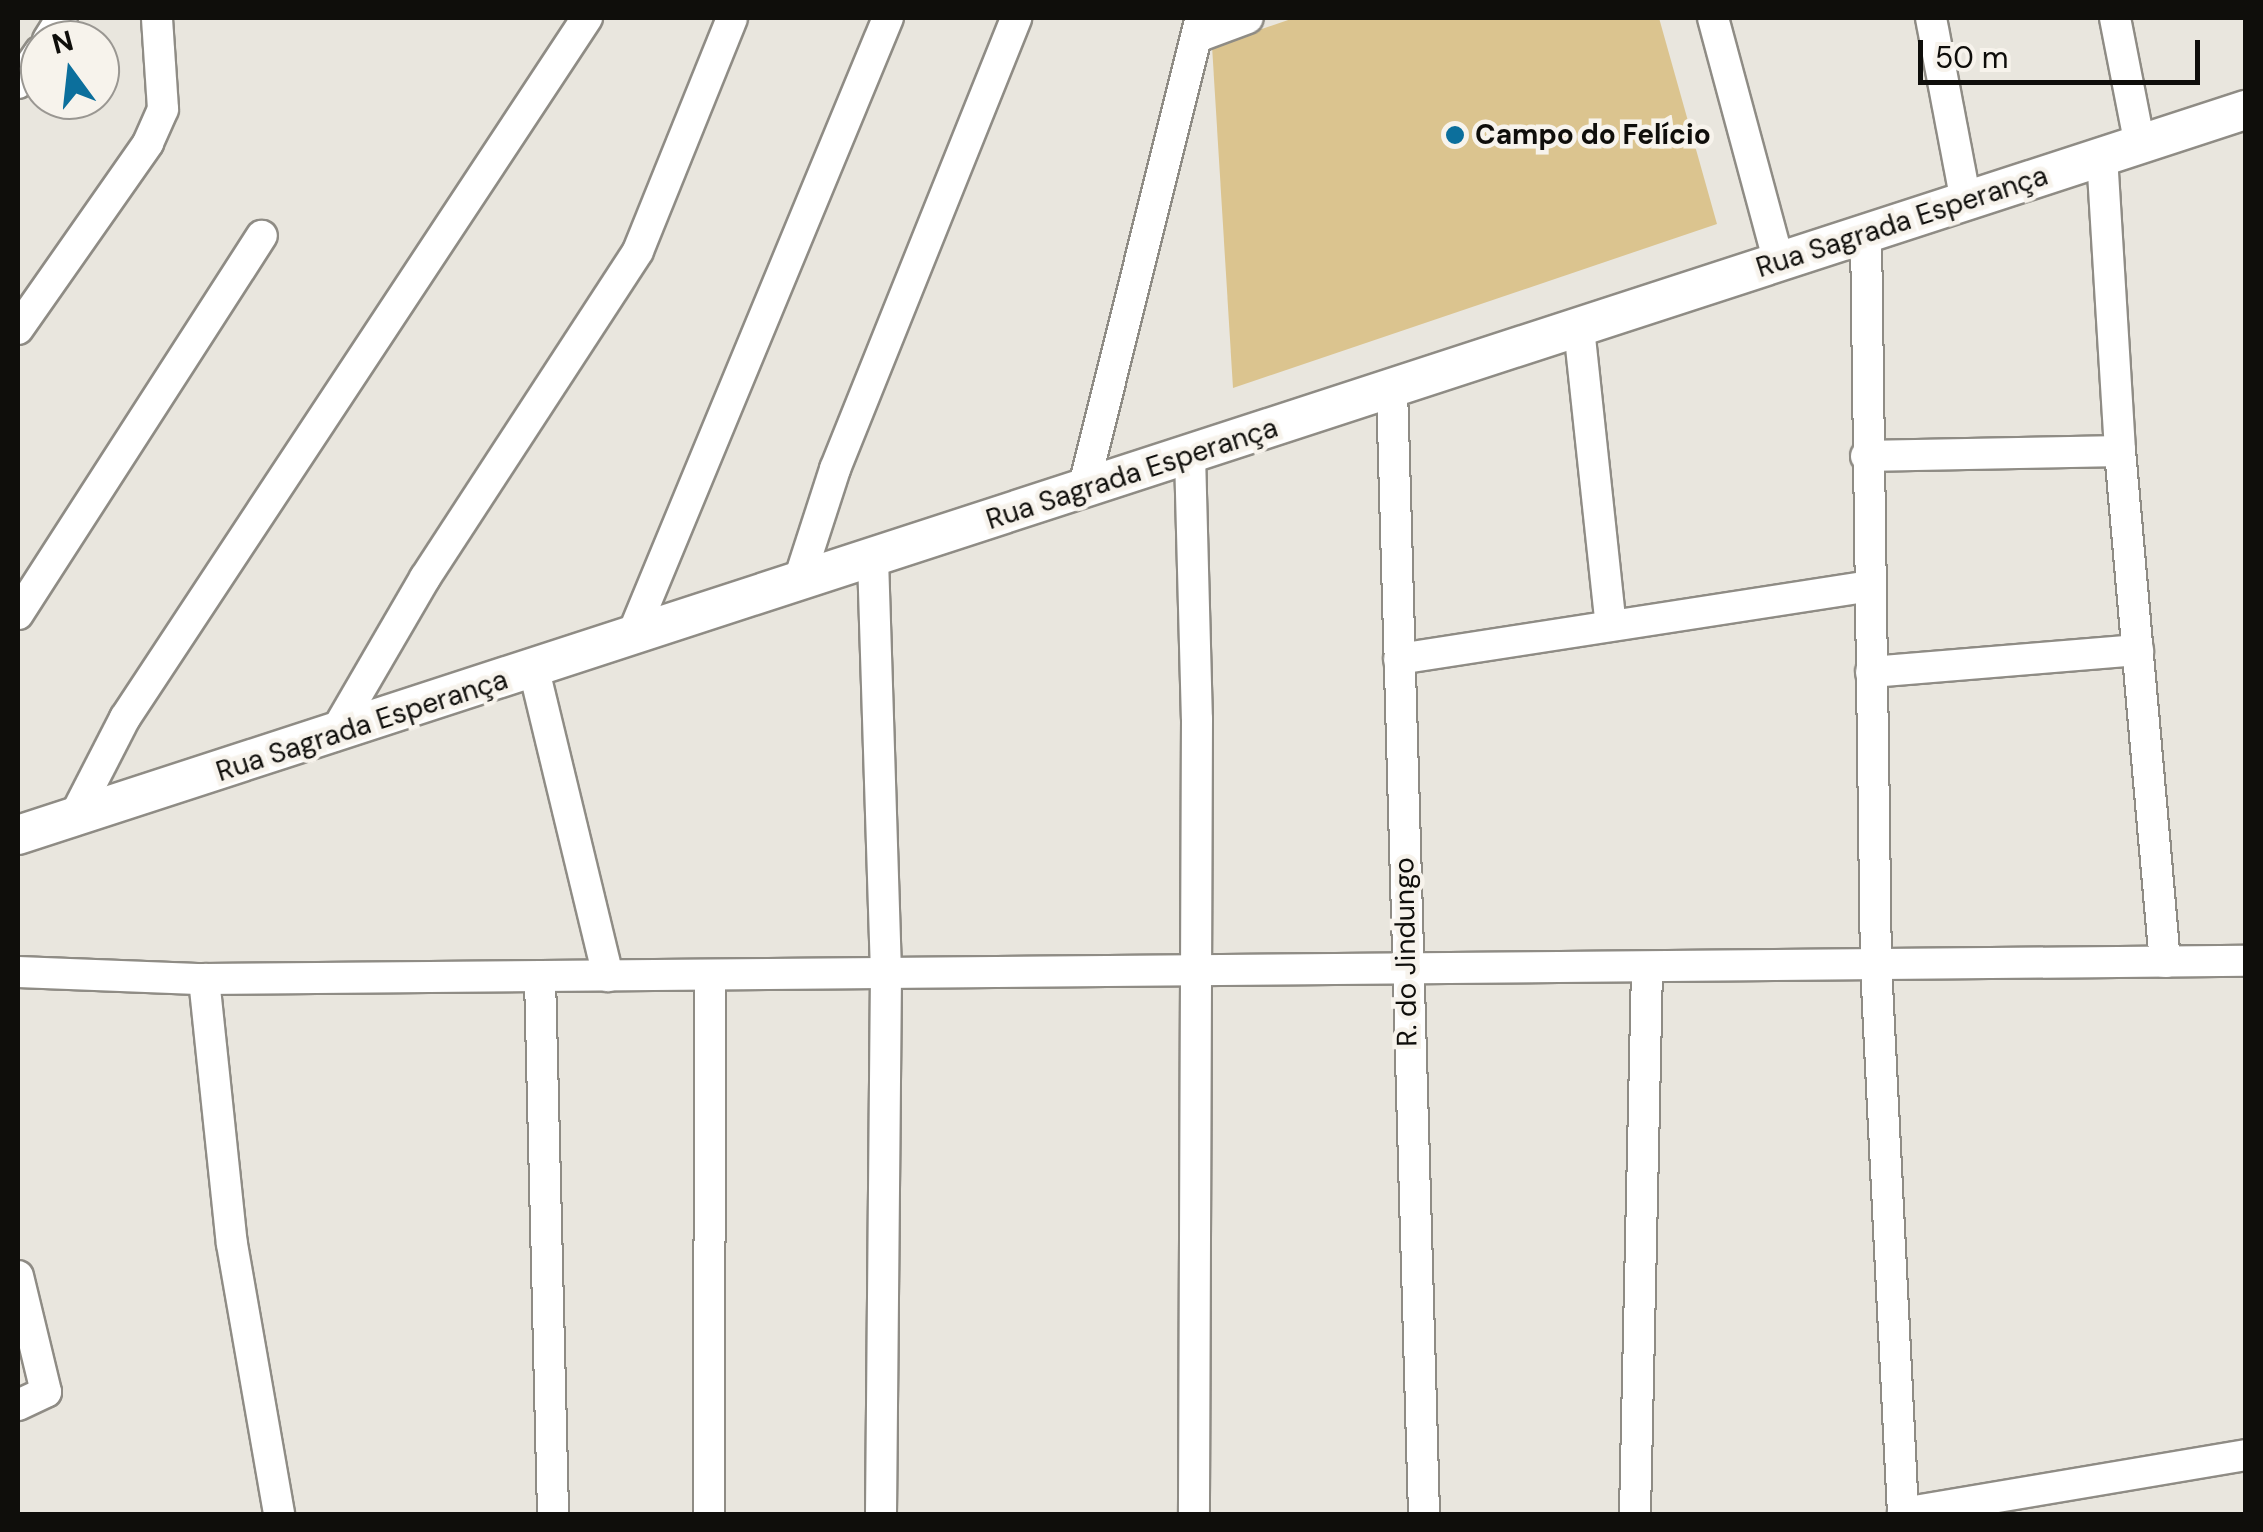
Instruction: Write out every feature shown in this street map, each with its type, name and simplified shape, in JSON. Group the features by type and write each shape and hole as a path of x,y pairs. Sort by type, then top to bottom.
{"street":[{"path":"18,329 148,143 163,109 156,18"},
{"path":"72,821 125,718 587,18"},
{"path":"333,736 425,578 638,251 732,18"},
{"path":"632,638 888,18"},
{"path":"798,583 835,470 1016,18"},
{"path":"1083,490 1199,27 1248,18"},
{"path":"1713,18 1779,262"},
{"path":"1931,18 1966,201"},
{"path":"2115,18 2140,144"},
{"name":"Rua Sagrada Esperança","path":"18,835 72,821 2246,110"},
{"path":"2102,156 2120,451 2165,962"},
{"path":"1866,234 1866,456 1876,964 1903,1514 2246,1454"},
{"path":"18,614 262,236"},
{"path":"1579,328 1611,625"},
{"name":"R. do Jindungo","path":"1392,389 1424,1514"},
{"path":"1866,456 2120,451"},
{"path":"1190,455 1196,970 1194,1514"},
{"path":"873,559 886,973 881,1514"},
{"path":"1398,660 1869,586"},
{"path":"1871,672 2138,650"},
{"path":"534,670 608,976"},
{"path":"18,972 204,980 2246,961"},
{"path":"1635,1514 1647,966"},
{"path":"709,1514 710,975"},
{"path":"540,976 553,1514"},
{"path":"204,980 232,1244 279,1514"},
{"path":"18,1276 46,1392 18,1405"}],"shaded area":[{"name":"Campo do Felício","path":"1294,18 1659,18 1717,224 1233,388 1212,46"}],"place":[{"name":"Campo do Felício","path":"1455,135"}]}
